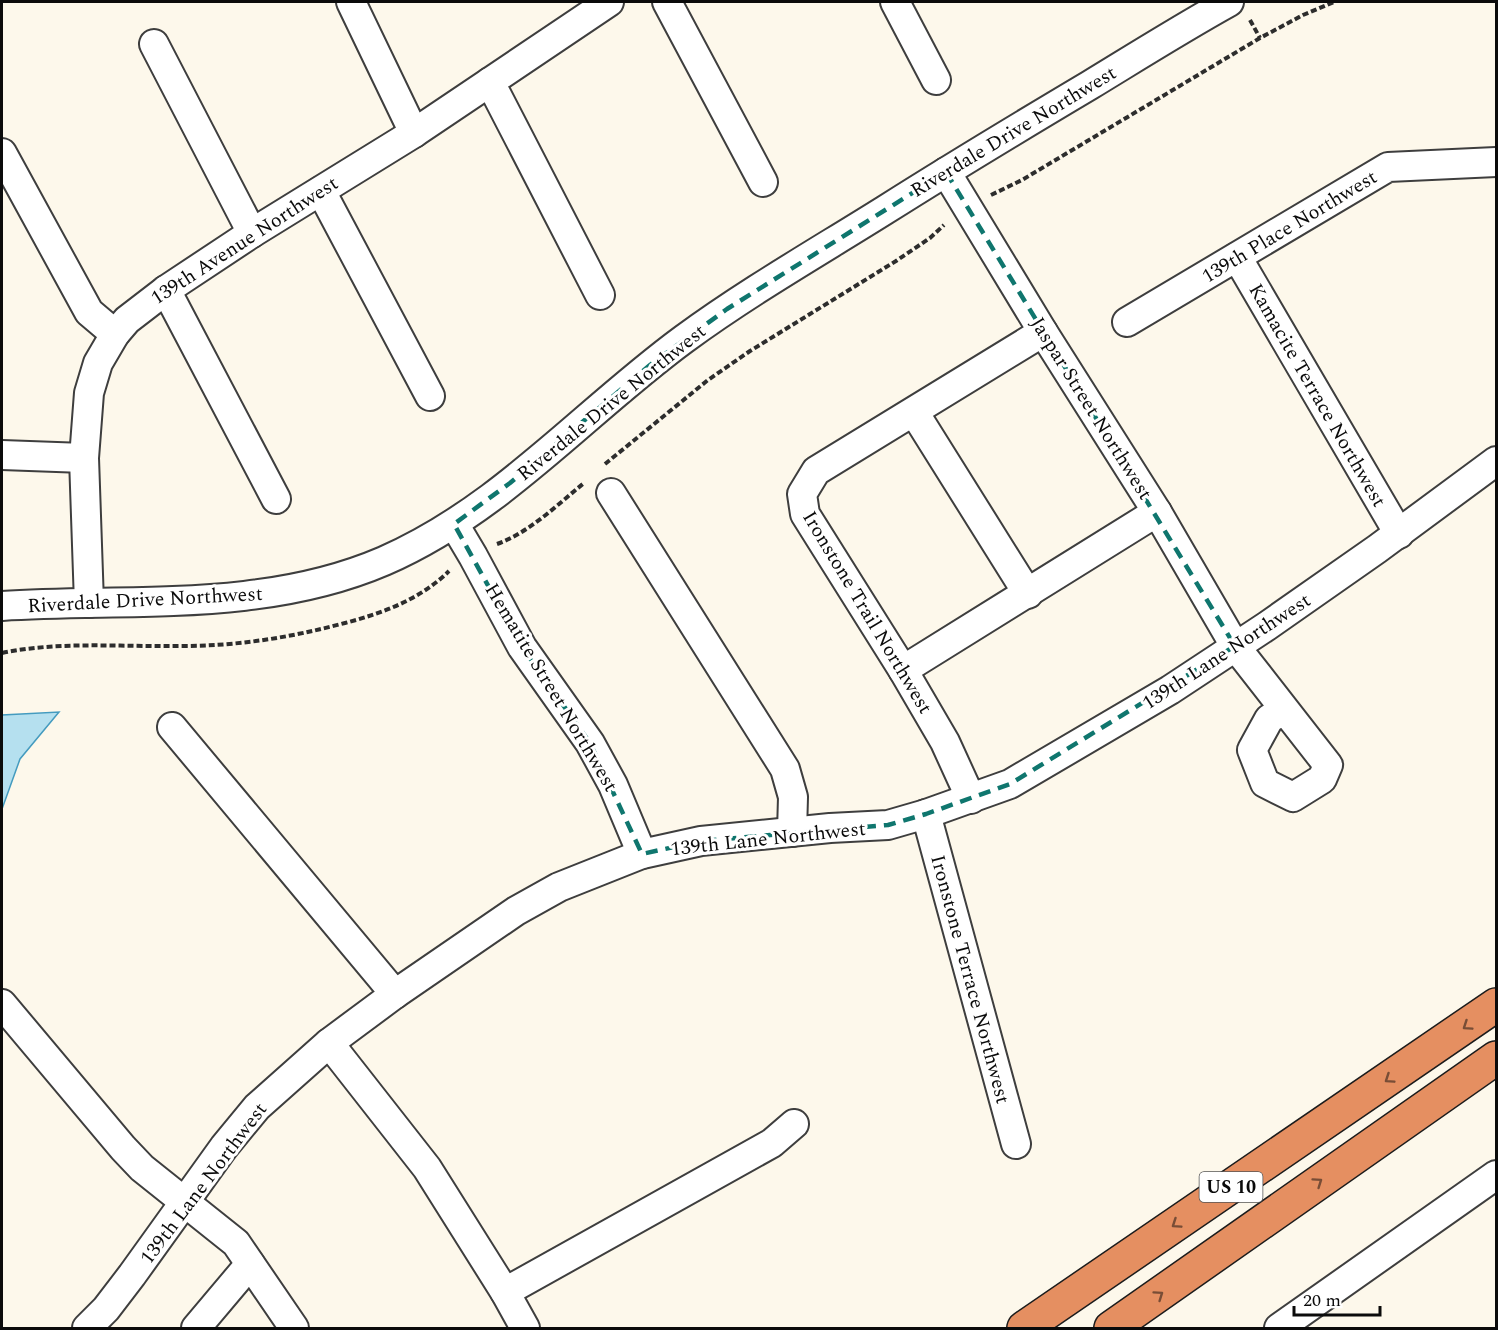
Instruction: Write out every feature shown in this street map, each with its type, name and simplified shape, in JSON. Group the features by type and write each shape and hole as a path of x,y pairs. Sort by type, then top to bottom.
{"highway":[{"name":"US 10","path":"1024,1329 1497,1005"},
{"name":"US 10","path":"1111,1329 1497,1058"}],"street":[{"path":"351,2 414,133"},
{"name":"139th Avenue Northwest","path":"89,603 84,458 88,393 98,363 115,334 127,320 166,290 252,233 414,133 490,82 579,10 609,2"},
{"path":"667,2 763,182"},
{"path":"895,2 936,80"},
{"name":"Riverdale Drive Northwest","path":"2,606 236,598 316,584 384,561 454,524 510,483 650,365 727,309 946,172 1198,9 1229,2"},
{"path":"154,44 252,233"},
{"path":"490,82 600,295"},
{"path":"2,153 90,312 115,334"},
{"name":"139th Place Northwest","path":"1127,322 1388,167 1497,162"},
{"name":"Jaspar Street Northwest","path":"946,172 1043,332 1157,512 1235,646 1284,709"},
{"path":"321,191 430,396"},
{"name":"Kamacite Terrace Northwest","path":"1237,256 1399,534"},
{"path":"166,290 276,499"},
{"name":"Ironstone Trail Northwest","path":"971,799 945,742 903,670 805,514 802,494 816,471 1043,332"},
{"path":"914,412 1028,594"},
{"path":"2,455 84,458"},
{"name":"139th Lane Northwest","path":"87,1329 126,1284 224,1147 257,1107 329,1043 395,994 516,911 559,887 642,854 701,841 888,825 1010,784 1170,690 1399,534 1497,461"},
{"path":"599,481 785,769 793,797 792,832"},
{"path":"903,670 1157,512"},
{"name":"Hematite Street Northwest","path":"454,524 522,647 590,743 613,785 642,854"},
{"path":"172,727 395,994"},
{"name":"Ironstone Terrace Northwest","path":"926,814 1017,1144"},
{"path":"2,1004 142,1168 236,1243 294,1329"},
{"path":"329,1043 427,1168 525,1329"},
{"path":"505,1293 772,1143 794,1124"},
{"path":"1279,1329 1497,1175"},
{"path":"196,1329 250,1264"}],"path":[{"path":"491,546 510,539 599,481 708,380 930,238 951,219 968,208 1022,180 1260,38 1334,2"},
{"path":"2,653 52,647 221,645 277,639 370,616 423,593 454,567"}],"highlighted area":[{"path":"946,172 1235,646 1010,784 926,814 888,825 701,841 642,854 590,743 522,647 454,524 510,483 650,365 727,309"}],"water":[{"path":"59,712 20,759 2,809 2,715"}]}
